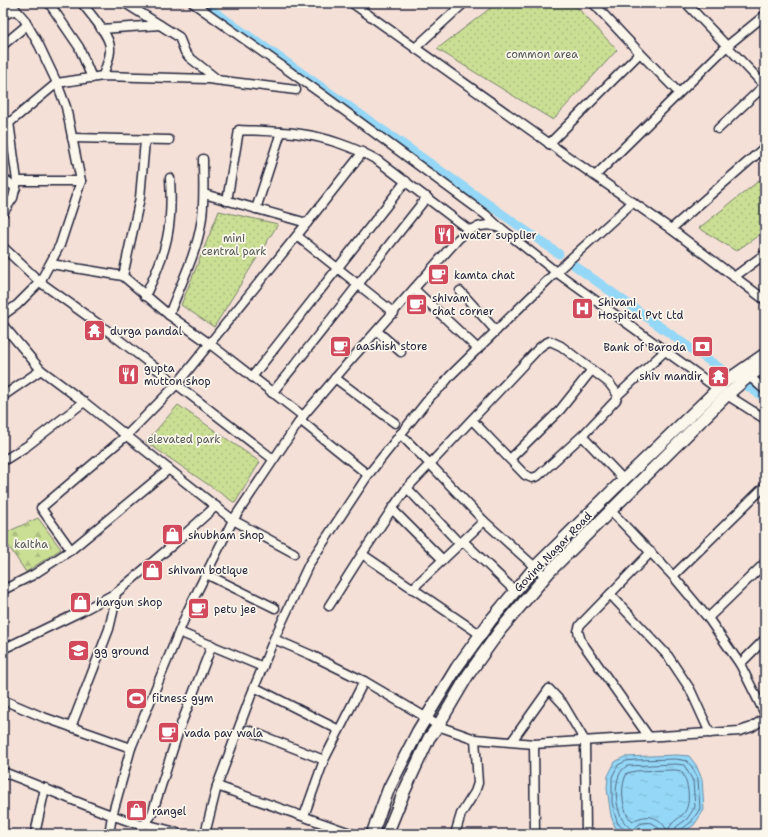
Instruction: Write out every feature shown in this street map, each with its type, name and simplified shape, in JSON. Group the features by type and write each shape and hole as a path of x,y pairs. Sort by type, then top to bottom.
{"main road":[{"path":"744,376 765,354"},
{"path":"726,388 744,376 765,366"},
{"name":"Govind Nagar Road","path":"372,834 389,788 418,731 457,667 491,620 535,567 624,480 726,388"},
{"name":"Govind Nagar Road","path":"387,834 426,744 468,675 501,629 546,577 611,511 726,388"}],"street":[{"path":"3,315 17,305 40,282 51,264 60,245 81,181 66,107 57,83 39,45 27,25 10,3"},
{"path":"49,3 79,48 92,78"},
{"path":"82,3 109,42 110,49 103,76"},
{"path":"125,3 179,37 188,57 218,80"},
{"path":"193,3 357,119 486,215 556,272 665,351 726,388 765,418"},
{"path":"352,3 594,176 671,229 765,300"},
{"path":"415,48 464,3"},
{"path":"593,3 679,93"},
{"path":"686,3 765,86 718,129"},
{"path":"3,15 16,10"},
{"path":"594,176 727,46 765,15"},
{"path":"3,45 27,25"},
{"path":"101,30 160,25"},
{"path":"549,144 640,53"},
{"path":"3,213 13,198 17,184 6,125 57,83 103,76 208,79 296,90"},
{"path":"227,201 239,130 303,134 363,152 377,160 469,230"},
{"path":"256,209 280,132"},
{"path":"72,138 169,140"},
{"path":"122,276 140,198 145,140"},
{"path":"671,229 765,148"},
{"path":"71,550 41,508 126,436 177,384 363,152"},
{"path":"169,314 196,245 202,223 204,194 203,159"},
{"path":"3,178 17,184 81,181"},
{"path":"145,296 164,253 167,241 171,215 170,178"},
{"path":"252,377 406,181"},
{"path":"204,194 307,223"},
{"path":"272,393 427,197"},
{"path":"204,834 217,786 254,687 274,639 309,564 368,475 431,396 556,272 633,202"},
{"path":"109,834 112,816 131,748 188,610 233,520 301,418 458,239 469,230 481,226 489,225 501,228"},
{"path":"297,236 394,313"},
{"path":"3,247 40,282 104,328 273,459"},
{"path":"734,277 765,254"},
{"path":"51,264 122,276 145,296 210,344 272,393 368,475"},
{"path":"414,289 478,349"},
{"path":"460,291 496,331"},
{"path":"3,325 41,370 84,402 233,520 294,553"},
{"path":"377,331 401,352"},
{"path":"329,606 392,508 407,488 544,344 550,342 561,346 591,371 609,383 618,395"},
{"path":"472,420 525,475 532,478 538,476 582,436 616,400 618,395 665,351"},
{"path":"3,396 41,370"},
{"path":"510,459 560,410 591,371"},
{"path":"744,376 765,390"},
{"path":"335,378 395,423"},
{"path":"3,461 27,446 84,402"},
{"path":"400,434 484,521 546,577"},
{"path":"582,436 624,480"},
{"path":"3,590 33,575 71,550 169,469"},
{"path":"673,576 765,486"},
{"path":"407,488 462,543 515,591"},
{"path":"3,649 116,593 216,506"},
{"path":"392,508 443,560"},
{"path":"611,511 673,576 708,618 740,664 765,714"},
{"path":"412,589 484,521"},
{"path":"649,737 581,641 578,631 580,625 651,552"},
{"path":"362,554 481,635"},
{"path":"708,618 765,563"},
{"path":"206,574 275,608"},
{"path":"71,727 109,629 114,612 116,593"},
{"path":"610,594 668,656 690,689 710,733"},
{"path":"179,632 263,667"},
{"path":"274,639 364,681 438,726 475,739 534,744 740,731 752,727 765,718"},
{"path":"740,664 765,639"},
{"path":"145,824 152,814 180,727 212,645"},
{"path":"304,816 324,760 364,681"},
{"path":"254,687 339,730"},
{"path":"512,741 549,689 563,704 585,741 586,834"},
{"path":"3,700 43,717 131,748"},
{"path":"248,730 324,760"},
{"path":"455,834 461,814 475,792 478,783 475,739"},
{"path":"534,744 535,834"},
{"path":"3,772 112,816 141,825 145,824 176,832"},
{"path":"217,786 353,834"},
{"path":"35,834 45,788"}],"green space":[{"name":"common area","path":"497,3 573,3 617,50 553,120 437,49"},
{"path":"765,176 765,231 736,251 699,228"},
{"name":"mini central park","path":"219,211 278,224 214,327 181,305"},
{"name":"elevated park","path":"178,405 260,462 235,503 146,442"},
{"name":"kaitha","path":"38,518 61,549 26,572 3,538 3,534"}],"water":[{"path":"689,756 696,765 702,779 704,810 694,825 681,834 657,834 648,831 636,834 624,834 615,827 611,816 607,788 608,776 615,762 624,757"}],"waterway":[{"path":"202,3 559,254"},
{"path":"571,263 690,348 765,398"}],"place":[{"name":"water supplier","path":"444,235"},
{"name":"kamta chat","path":"439,275"},
{"name":"shivam chat corner","path":"417,304"},
{"name":"Shivani Hospital Pvt Ltd","path":"583,308"},
{"name":"durga pandal","path":"94,331"},
{"name":"aashish store","path":"340,346"},
{"name":"Bank of Baroda","path":"702,347"},
{"name":"gupta mutton shop","path":"128,374"},
{"name":"shiv mandir","path":"718,376"},
{"name":"shubham shop","path":"173,535"},
{"name":"shivam botique","path":"152,570"},
{"name":"hargun shop","path":"80,602"},
{"name":"petu jee","path":"199,609"},
{"name":"gg ground","path":"79,651"},
{"name":"fitness gym","path":"136,698"},
{"name":"vada pav wala","path":"168,733"},
{"name":"rangel","path":"137,811"}]}
